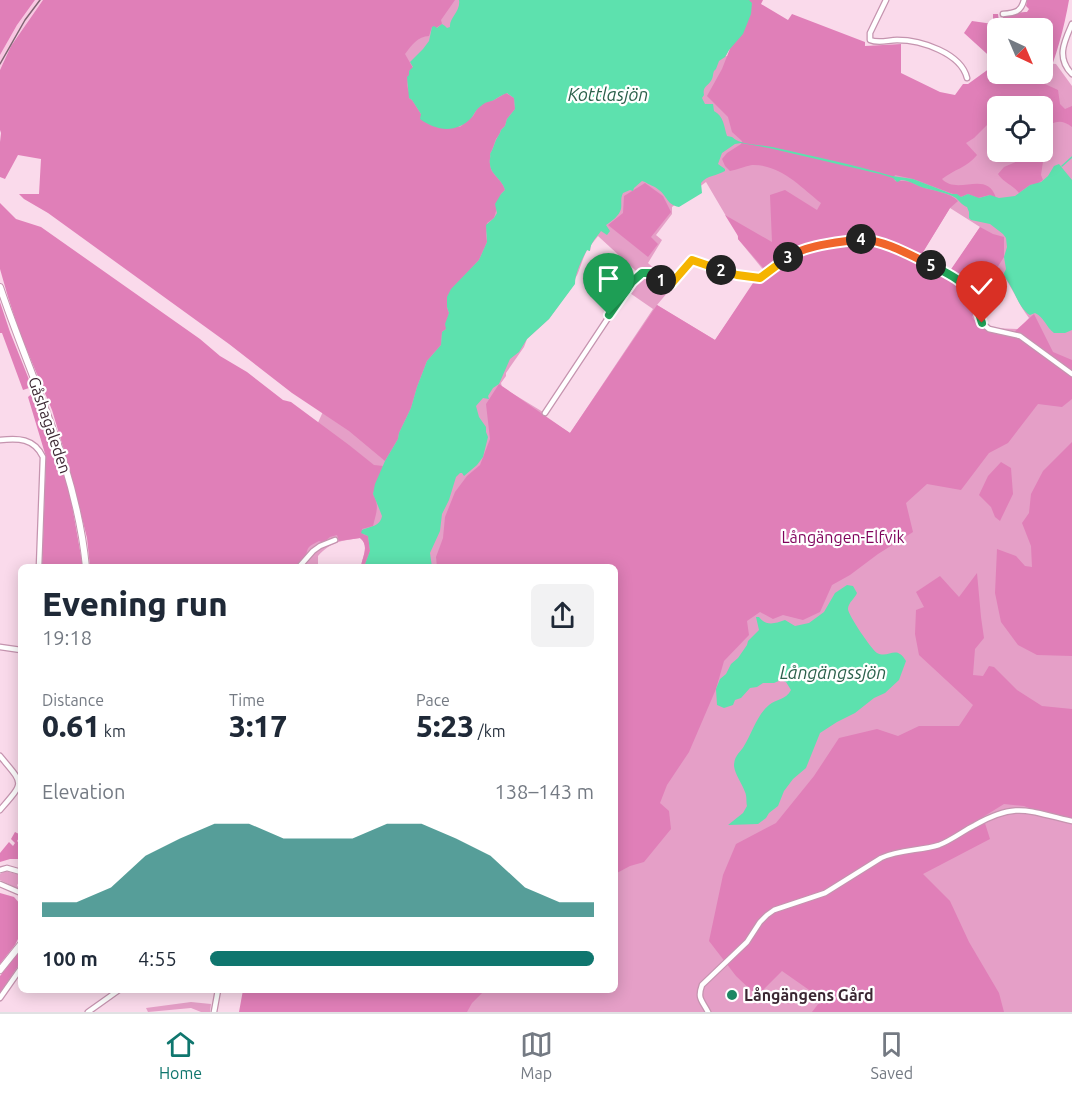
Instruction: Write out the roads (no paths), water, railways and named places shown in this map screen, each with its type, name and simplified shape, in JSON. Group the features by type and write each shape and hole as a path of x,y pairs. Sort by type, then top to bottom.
{"main road":[{"name":"Gåshagaleden","path":"0,287 66,465 79,518 86,564"},
{"path":"0,970 18,947"}],"street":[{"path":"886,0 870,33 870,40 875,43 896,40 914,41 931,45 958,64 967,78"},
{"path":"1004,14 1017,12 1022,8 1024,0"},
{"path":"1072,24 1063,54 1063,63 1072,74"},
{"path":"545,414 626,291 636,277 642,273 651,273 667,286 692,260 737,275 760,278 798,251 861,239 876,241 904,251 945,272 966,287 973,296 982,323 989,329 1020,336 1072,374"},
{"path":"0,440 21,440 39,449 43,457 39,564"},
{"path":"301,564 320,546 335,540"},
{"path":"0,647 18,650"},
{"path":"0,756 18,778"},
{"path":"0,810 18,788"},
{"path":"708,1012 700,1000 699,993 702,985 747,942 760,922 774,910 825,893 881,858 942,844 985,819 1008,810 1028,810 1072,821"},
{"path":"0,870 7,868 18,871"},
{"path":"0,884 18,892"},
{"path":"0,998 18,972"},
{"path":"88,1012 115,993"},
{"path":"214,1012 217,993"}],"water":[{"name":"Kottlasjön","path":"459,0 749,0 752,3 751,14 743,34 725,57 719,61 702,98 705,104 713,104 714,111 722,119 727,136 746,143 913,179 961,197 968,194 979,198 990,195 999,198 1015,196 1030,185 1041,182 1054,166 1059,164 1072,180 1072,330 1065,333 1054,333 1038,315 1035,313 1030,315 1026,312 1003,275 1006,269 1004,257 1007,247 1006,238 990,224 971,220 967,207 956,198 907,181 897,182 893,178 880,174 769,148 735,144 722,153 718,164 725,171 703,180 702,193 679,207 669,202 657,189 642,181 633,191 623,193 620,212 606,225 610,231 607,235 601,231 592,243 590,251 587,250 579,267 575,284 549,319 510,359 499,384 488,396 489,399 483,398 476,406 488,437 483,457 464,476 460,473 456,477 442,514 440,531 430,553 432,564 365,564 370,551 368,536 361,533 362,530 377,524 382,516 373,494 375,484 398,439 427,361 441,345 442,332 446,329 445,324 449,313 447,297 451,289 479,260 487,242 486,225 497,213 495,204 505,190 491,168 490,154 507,119 515,109 514,98 507,93 478,108 472,117 460,126 446,129 433,126 420,119 421,114 409,98 407,77 413,67 410,62 429,41 432,27 437,28 442,24 447,28 450,27"},
{"name":"Långängssjön","path":"847,585 853,586 857,593 849,605 849,612 870,646 881,654 899,653 906,661 899,680 885,693 820,733 806,768 793,779 784,791 778,806 766,818 758,824 728,825 743,813 747,806 746,794 734,766 736,756 765,709 786,696 791,690 786,682 781,680 774,683 763,683 750,688 741,698 735,700 733,705 724,708 717,705 716,689 720,679 759,630 756,617 770,623 785,620 795,626 809,623 824,612 835,593"}],"waterway":[{"path":"1062,166 1072,157"}],"tram line":[{"path":"0,64 25,20 40,0"}],"place":[{"name":"Långängens Gård","path":"732,995"}],"park label":[{"name":"Långängen-Elfvik","path":"843,537"}]}
